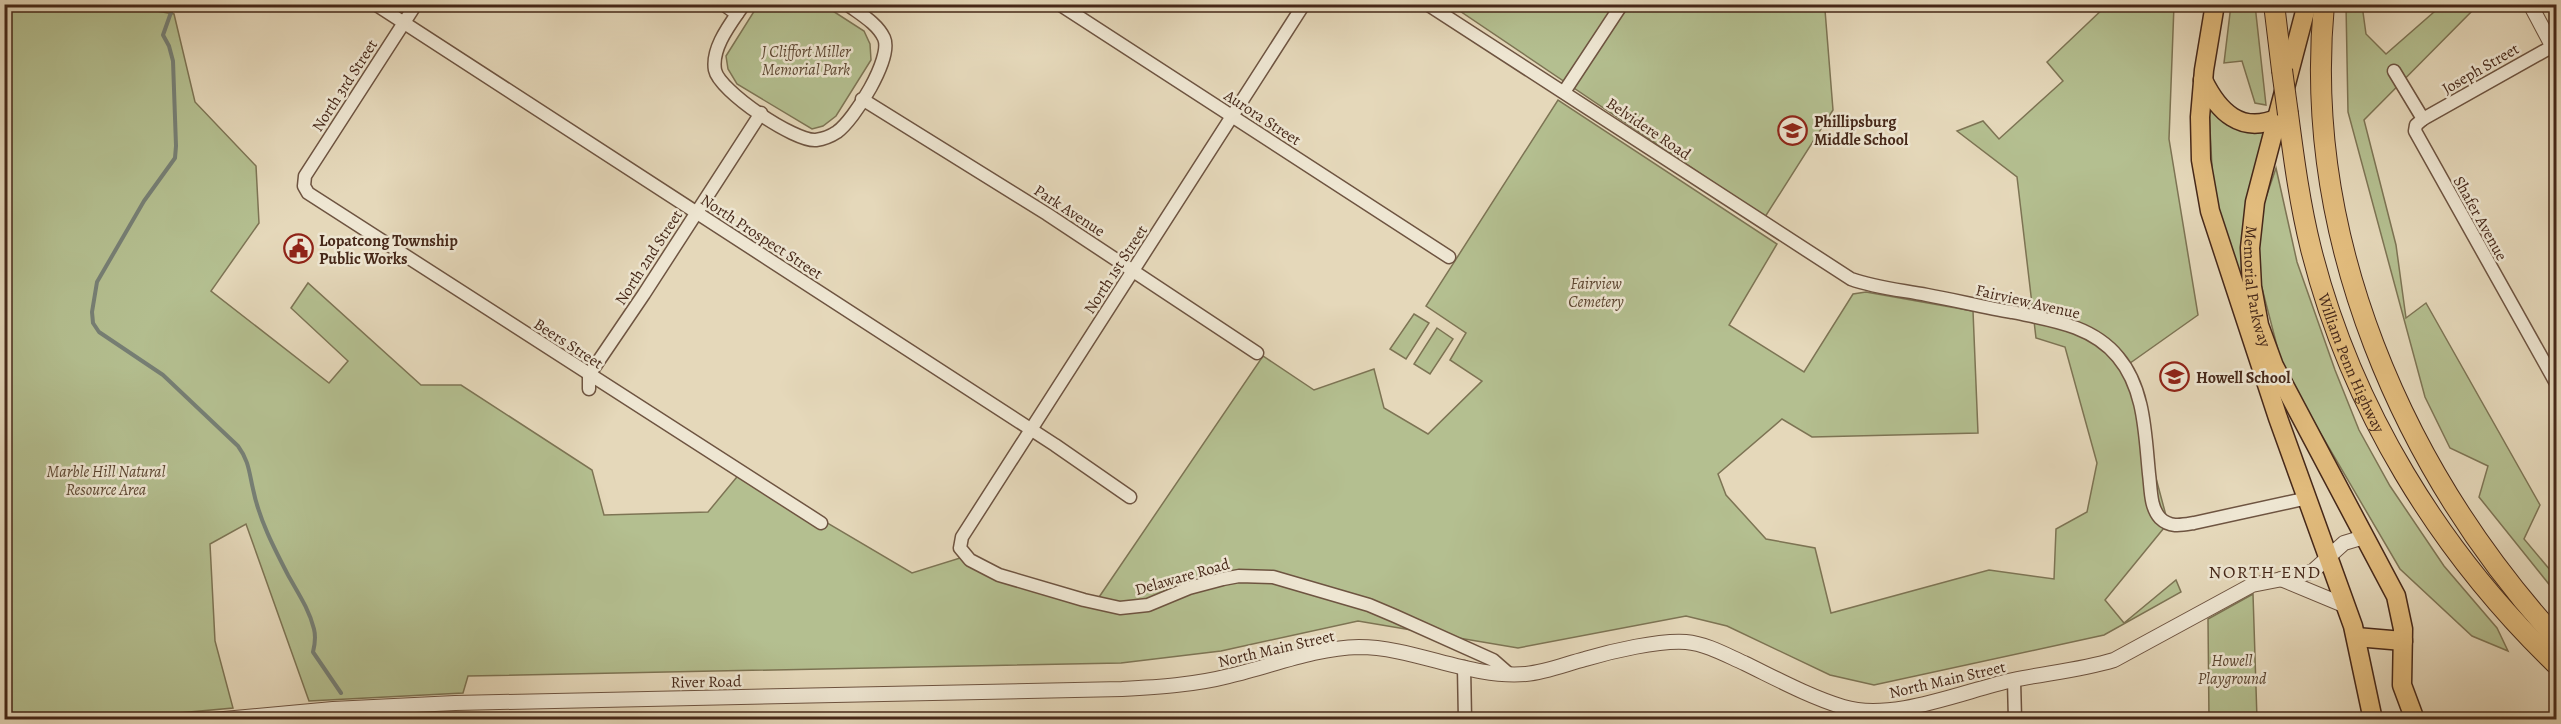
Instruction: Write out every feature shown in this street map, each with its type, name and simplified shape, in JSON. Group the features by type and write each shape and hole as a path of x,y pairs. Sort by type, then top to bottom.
{"highway":[{"name":"William Penn Highway","path":"2274,4 2282,70 2283,116 2317,271 2345,354 2371,413 2413,489 2451,544 2501,605 2556,664"},
{"name":"William Penn Highway","path":"2324,4 2320,77 2327,159 2341,237 2371,338 2403,414 2453,506 2511,586 2556,639"}],"main road":[{"name":"Memorial Parkway","path":"2215,4 2203,80 2200,145 2210,211 2278,418 2356,637 2373,720"},
{"name":"Memorial Parkway","path":"2307,4 2283,116 2254,212 2250,248 2252,287 2259,325 2270,356 2396,596 2402,618 2402,685 2415,720"},
{"path":"2203,80 2217,104 2233,118 2246,123 2259,124 2283,116"},
{"path":"2301,479 2329,469"},
{"path":"2356,637 2403,641"}],"street":[{"name":"North Prospect Street","path":"375,4 1031,430 1130,497"},
{"name":"North 3rd Street","path":"304,186 305,176 416,4"},
{"path":"723,4 740,9 716,52 715,70 724,86 760,113 798,137 818,140 839,131 882,68 887,46 879,29 848,4"},
{"name":"Aurora Street","path":"1059,4 1449,256"},
{"name":"North 1st Street","path":"962,553 960,544 962,537 1304,4"},
{"name":"Belvidere Road","path":"1427,4 1853,280"},
{"path":"1564,92 1622,4"},
{"path":"2530,4 2555,49"},
{"name":"Joseph Street","path":"2423,119 2555,49"},
{"path":"2394,71 2423,119"},
{"name":"Park Avenue","path":"862,99 1133,271 1257,353"},
{"name":"North 2nd Street","path":"589,375 760,113"},
{"name":"Shafer Avenue","path":"2423,119 2416,125 2415,131 2418,139 2556,383"},
{"name":"Beers Street","path":"304,186 313,198 822,523"},
{"name":"Fairview Avenue","path":"1853,280 2076,327 2091,334 2118,357 2134,384 2139,400 2155,510 2168,524 2178,526 2194,524 2308,498"},
{"path":"589,375 589,390"},
{"name":"North Main Street","path":"1200,681 1227,677 1313,653 1358,647 1399,651 1464,667 1509,674 1528,674 1609,653 1687,642 1718,651 1803,693 1858,710 1875,711 1908,707 2014,680 2090,667 2114,660 2252,585 2307,574 2344,543 2364,537"},
{"name":"Delaware Road","path":"962,553 979,566 999,575 1094,603 1120,608 1148,604 1189,588 1223,579 1239,576 1273,577 1386,613 1493,660 1509,674"},
{"path":"2281,579 2346,606"},
{"path":"1464,667 1465,720"},
{"path":"2014,680 2015,720"},
{"name":"River Road","path":"213,720 333,709 455,703 1114,690 1200,681"}],"green space":[{"name":"J Cliffort Miller Memorial Park","path":"822,4 864,31 870,44 871,60 836,116 823,126 812,129 737,84 728,69 726,56 758,5"},
{"path":"5,5 122,5 174,14 195,102 256,166 259,223 211,291 329,383 348,361 291,308 308,283 421,385 461,385 592,470 604,515 708,512 741,472 912,573 960,558 1095,603 1263,356 1314,390 1374,369 1384,408 1428,434 1482,381 1450,360 1466,333 1426,306 1558,100 1777,244 1729,325 1804,372 1853,294 1866,292 1973,311 1978,433 1812,437 1782,419 1718,474 1726,495 1766,539 1815,548 1831,613 1989,570 2054,579 2056,529 2087,512 2097,463 2065,347 2036,338 2017,177 1957,131 1983,121 1999,139 2063,81 2047,62 2107,5 2174,5 2169,139 2198,315 2126,366 2168,523 2105,600 2124,623 2176,580 2181,592 2104,635 1874,685 1830,675 1727,626 1686,616 1518,648 1358,621 1221,651 1121,663 468,676 463,693 309,701 246,524 210,544 215,641 233,708 101,720 5,718"},
{"path":"1451,5 1819,5 1825,10 1833,110 1765,217"},
{"path":"2231,5 2255,5 2266,105 2255,103 2242,61 2224,63"},
{"path":"2346,5 2362,5 2366,34 2386,54 2442,5 2478,5 2364,120 2396,245 2406,318 2426,303 2540,505 2524,539 2556,577 2556,593 2479,497 2488,466 2450,448 2425,397 2348,112"},
{"path":"2209,109 2266,129 2247,292 2229,254 2213,187"},
{"path":"2276,168 2297,262 2359,430 2390,486 2444,566 2497,628 2508,651 2472,636 2400,569 2283,369 2256,265 2260,215"},
{"path":"1414,314 1429,323 1406,359 1390,349"},
{"path":"1437,328 1453,339 1430,374 1414,364"},
{"name":"Howell Playground","path":"2253,594 2257,719 2209,719 2208,619"}],"waterway":[{"path":"174,4 163,35 173,61 175,158 144,201 97,282 92,312 93,323 99,332 163,375 242,451 247,462 259,511 268,533 312,622 315,632 313,652 341,693"}],"place":[{"name":"Phillipsburg Middle School","path":"1793,130"},
{"name":"Lopatcong Township Public Works","path":"298,249"},
{"name":"Howell School","path":"2175,377"}],"district":[{"name":"NORTH END","path":"2265,572"}],"park label":[{"name":"Fairview Cemetery","path":"1596,292"},
{"name":"Marble Hill Natural Resource Area","path":"106,480"}]}
